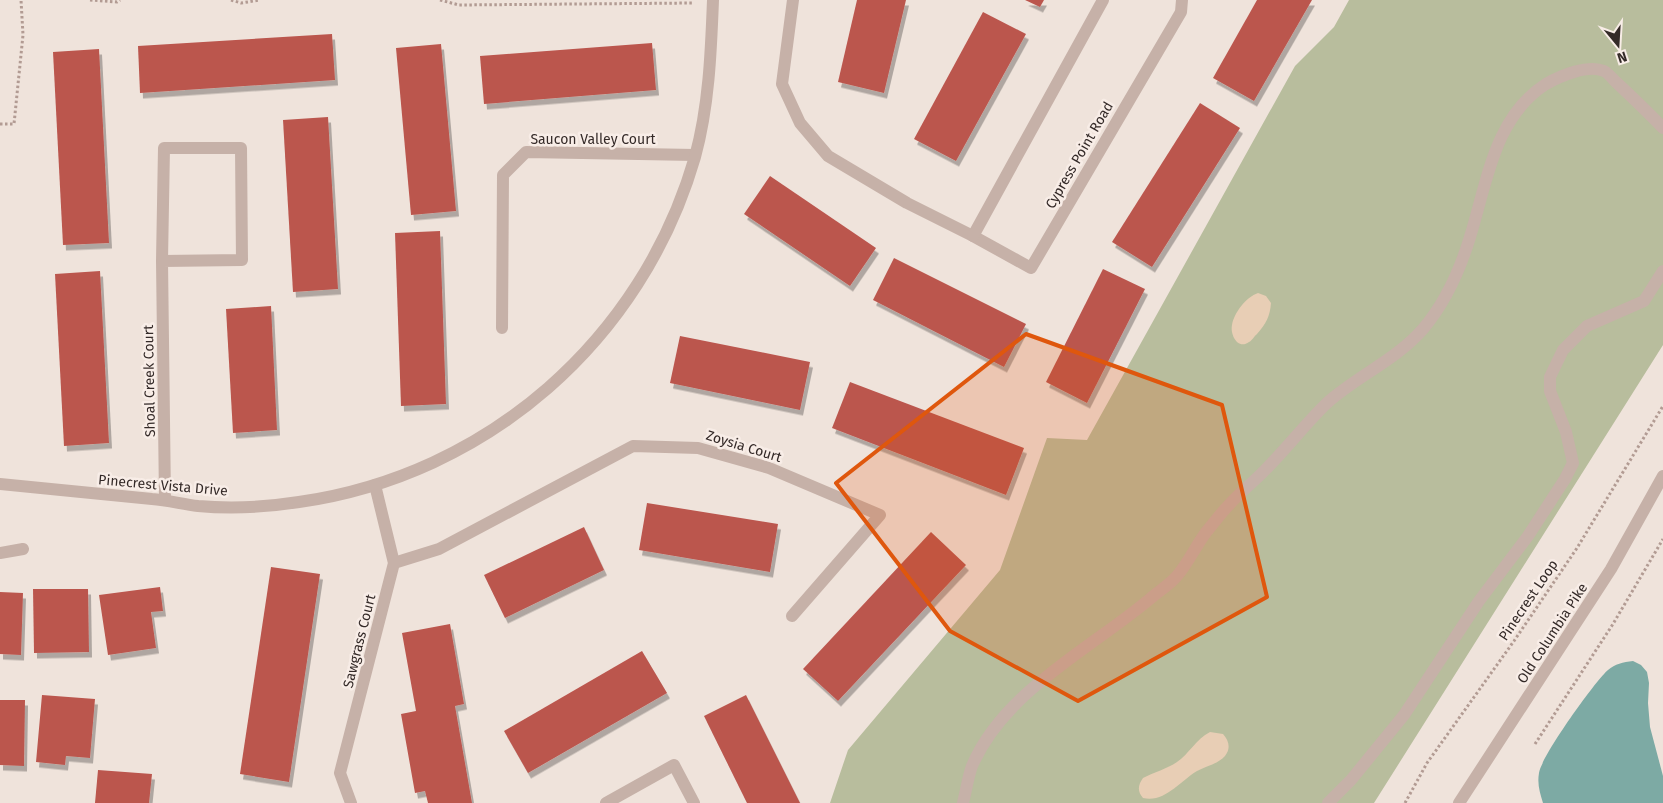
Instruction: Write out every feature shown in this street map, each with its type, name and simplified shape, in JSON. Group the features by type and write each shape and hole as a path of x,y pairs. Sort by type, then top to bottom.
{"street":[{"name":"Cypress Point Road","path":"793,0 782,84 800,123 828,156 907,203 1031,268 1181,12 1182,0"},
{"path":"973,236 1104,0"},
{"name":"Pinecrest Vista Drive","path":"0,484 165,500 198,506 246,507 298,502 353,492 422,468 464,448 501,424 549,388 590,347 621,310 651,262 675,214 695,155 709,84 713,1"},
{"path":"964,803 972,767 987,738 1010,711 1063,664 1124,620 1177,576 1198,543 1228,505 1268,467 1326,404 1402,350 1423,329 1442,303 1457,274 1470,239 1489,169 1502,136 1526,99 1548,83 1569,73 1587,69 1604,71 1636,99 1663,128"},
{"name":"Shoal Creek Court","path":"162,261 242,260 241,148 164,148 162,261 165,500"},
{"name":"Saucon Valley Court","path":"502,328 504,175 526,152 695,155"},
{"path":"1328,803 1351,780 1404,715 1478,601 1528,536 1565,479 1573,463 1566,432 1550,391 1550,377 1563,350 1588,326 1644,301 1663,271"},
{"name":"Zoysia Court","path":"394,563 439,549 632,446 698,448 769,468 880,515 792,616"},
{"name":"Old Columbia Pike","path":"1459,803 1611,569 1663,476"},
{"name":"Sawgrass Court","path":"351,803 340,773 394,563 375,485"},
{"path":"0,553 24,549"},
{"path":"606,803 674,765 694,803"}],"path":[{"path":"0,124 14,124 23,35 21,0"},
{"path":"90,0 117,2 120,0"},
{"path":"231,0 241,2 260,0"},
{"path":"440,0 459,5 713,1"},
{"name":"Pinecrest Loop","path":"1405,803 1427,763 1514,641 1577,548 1663,406"},
{"path":"1534,744 1613,624 1663,540"}],"highlighted area":[{"path":"1026,334 1222,405 1267,597 1078,701 950,631 836,483"}],"green space":[{"path":"1349,0 1663,0 1663,345 1374,803 830,803 848,750 1000,570 1047,438 1087,440 1295,66 1334,27"}],"sand":[{"path":"1258,293 1266,296 1271,303 1269,316 1263,327 1251,341 1245,344 1238,343 1232,333 1233,320 1245,302"},
{"path":"1210,732 1223,734 1228,742 1227,753 1222,759 1197,771 1165,794 1151,799 1143,798 1139,788 1143,778 1177,762"}],"water":[{"path":"1633,661 1641,665 1647,672 1650,727 1663,776 1663,803 1543,803 1538,777 1542,764 1558,736 1592,688 1608,670 1613,666"}],"building":[{"path":"857,0 906,0 884,93 838,82"},
{"path":"1025,0 1044,0 1040,7"},
{"path":"1257,0 1312,0 1254,101 1213,78"},
{"path":"983,12 1026,34 956,161 914,139"},
{"path":"332,34 335,80 140,93 138,46"},
{"path":"652,43 656,90 484,104 480,56"},
{"path":"441,44 456,211 411,215 396,48"},
{"path":"99,49 109,243 63,245 53,52"},
{"path":"1200,103 1240,128 1152,267 1112,242"},
{"path":"328,117 338,289 293,292 283,120"},
{"path":"770,176 876,248 850,286 744,214"},
{"path":"440,231 446,404 401,406 395,233"},
{"path":"894,258 1026,324 1004,367 873,300"},
{"path":"1103,269 1145,289 1087,403 1046,382"},
{"path":"100,271 109,443 64,446 55,274"},
{"path":"271,306 277,430 233,433 226,309"},
{"path":"680,336 810,362 800,410 670,383"},
{"path":"850,382 1024,448 1006,495 832,428"},
{"path":"647,503 778,524 770,572 639,550"},
{"path":"584,527 604,570 505,618 484,575"},
{"path":"931,532 966,565 838,701 803,669"},
{"path":"271,567 320,574 289,782 240,774"},
{"path":"160,587 163,611 151,612 156,648 108,655 99,595"},
{"path":"33,589 88,589 89,652 34,653"},
{"path":"0,592 23,593 21,655 0,654"},
{"path":"450,624 464,704 455,706 472,803 428,803 425,791 415,793 401,714 416,711 402,633"},
{"path":"642,651 667,693 528,773 504,731"},
{"path":"42,695 95,699 90,758 66,756 65,765 36,762"},
{"path":"746,695 800,803 747,803 704,716"},
{"path":"0,700 25,700 24,766 0,765"},
{"path":"98,770 152,774 149,803 95,803"}]}
